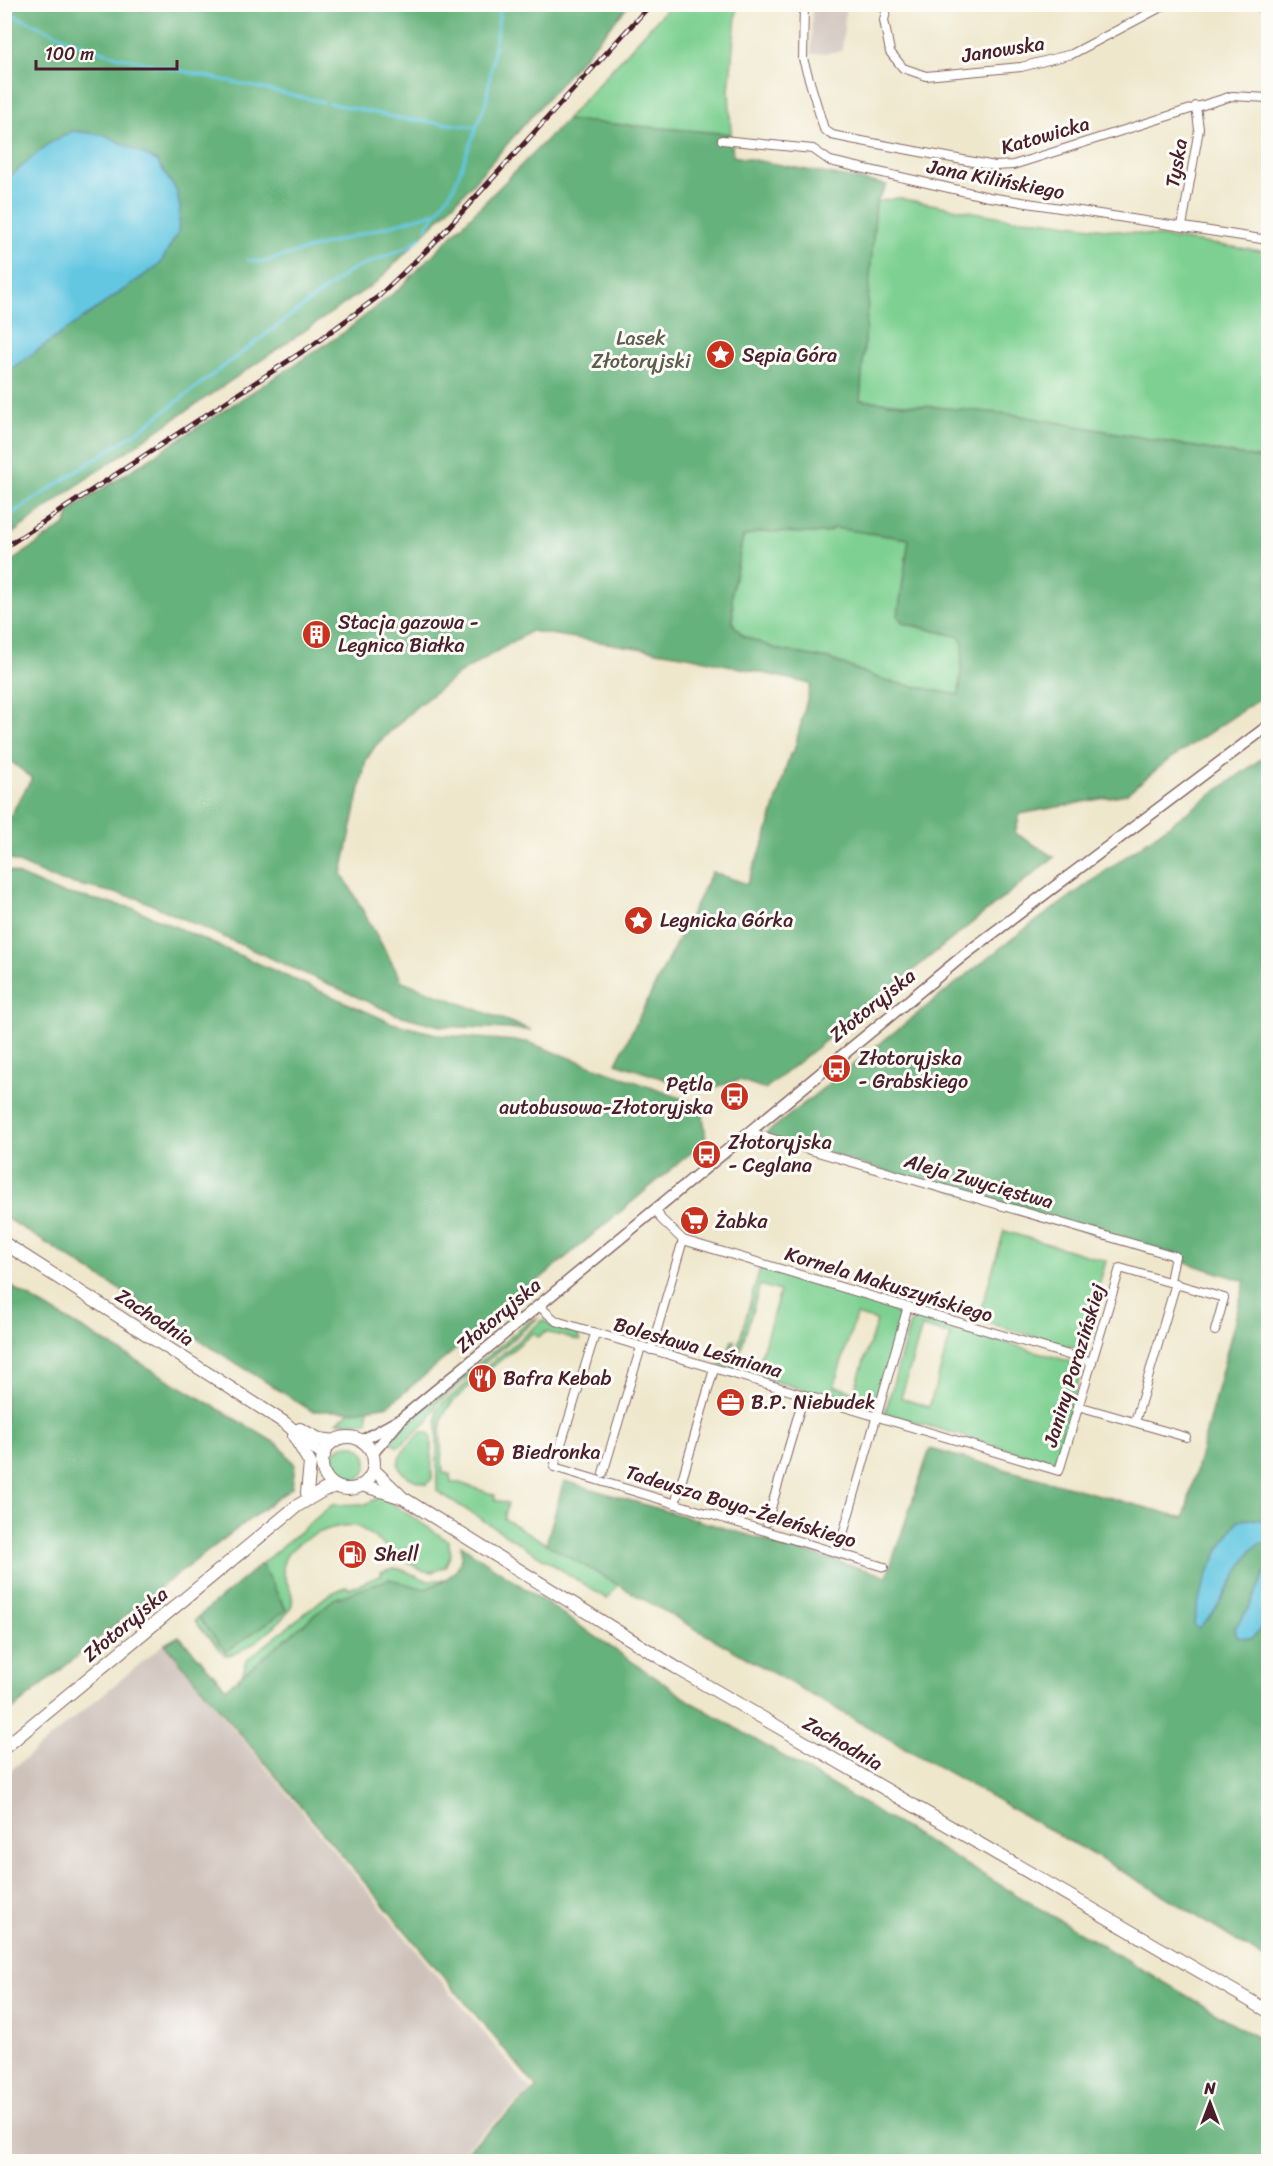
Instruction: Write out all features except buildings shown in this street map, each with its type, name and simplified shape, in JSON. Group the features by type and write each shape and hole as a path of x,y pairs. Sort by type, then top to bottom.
{"main road":[{"name":"Zachodnia","path":"4,1243 285,1423 324,1456"},
{"name":"Zachodnia","path":"285,1423 319,1438 336,1441"},
{"path":"285,1423 310,1463 307,1493"},
{"path":"347,1437 362,1441 372,1454 374,1469 362,1485 348,1489 336,1486 324,1470 324,1456 336,1441 347,1437"},
{"name":"Zachodnia","path":"374,1469 403,1498 680,1670 1269,2011"},
{"name":"Złotoryjska","path":"297,1506 318,1483 324,1470"},
{"name":"Zachodnia","path":"362,1485 403,1498"},
{"name":"Złotoryjska","path":"4,1748 297,1506 336,1486"}],"street":[{"name":"Katowicka","path":"804,4 802,47 806,75 824,129 832,135 995,166 1013,165 1232,96 1269,98"},
{"name":"Janowska","path":"888,4 884,20 890,52 903,68 926,76 1021,67 1072,54 1167,4"},
{"path":"1247,4 1269,9"},
{"name":"Tyska","path":"1182,226 1199,129 1196,106"},
{"name":"Jana Kilińskiego","path":"722,140 813,149 830,161 989,197 1269,240"},
{"name":"Złotoryjska","path":"362,1441 401,1419 964,955 1269,726"},
{"name":"Aleja Zwycięstwa","path":"749,1132 1175,1256 1173,1282"},
{"name":"Kornela Makuszyńskiego","path":"656,1209 661,1220 683,1240 1092,1362"},
{"path":"651,1350 683,1240"},
{"name":"Janiny Porazińskiej","path":"1059,1471 1120,1268 1224,1298 1215,1331"},
{"path":"1135,1422 1173,1282"},
{"name":"Bolesława Leśmiana","path":"539,1306 556,1321 595,1334 1059,1471"},
{"path":"838,1552 908,1306"},
{"name":"Tadeusza Boya-Żeleńskiego","path":"595,1334 554,1467 884,1566"},
{"path":"603,1473 641,1347"},
{"path":"675,1504 714,1369"},
{"path":"767,1522 804,1395"},
{"path":"1078,1406 1186,1437"},
{"name":"Złotoryjska","path":"372,1454 401,1419"}],"shaded area":[{"path":"812,5 846,5 842,51 811,54"},
{"path":"164,1644 531,2090 450,2161 5,2161 5,1775"}],"green space":[{"path":"5,5 629,5 465,192 378,281 83,481 5,539 5,373 160,264 5,181"},
{"path":"670,5 737,5 729,90 731,134 566,120"},
{"name":"Lasek Złotoryjski","path":"566,120 731,134 733,156 887,185 876,202 860,400 1010,414 1268,460 1268,693 1166,762 1126,794 1020,814 1015,833 1054,857 765,1089 740,1080 700,1091 616,1063 712,872 747,884 766,837 790,754 794,751 811,684 688,656 531,631 460,673 416,707 376,745 366,760 342,873 402,981 531,1030 440,1026 395,1014 137,898 57,880 5,857 5,825 32,778 5,757 5,566 66,524 70,510 342,334 400,288","holes":["834,528 909,539 898,616 903,623 960,637 963,644 959,695 886,681 829,659 779,650 743,636 733,624 732,591 743,537 758,532 826,533"]},
{"path":"898,198 1012,219 1041,220 1268,252 1268,460 1010,414 860,400 876,202"},
{"path":"834,528 909,539 898,616 903,623 960,637 963,644 959,695 886,681 829,659 779,650 743,636 733,624 732,591 743,537 758,532 826,533"},
{"path":"1268,754 1268,1523 1256,1519 1239,1520 1223,1543 1210,1569 1200,1596 1194,1624 1212,1615 1251,1550 1261,1543 1268,1545 1268,1565 1249,1608 1235,1628 1251,1639 1268,1621 1268,1961 1157,1891 546,1544 564,1481 887,1576 930,1449 1184,1518 1245,1281 996,1203 763,1136 1017,935"},
{"path":"5,869 55,891 133,908 392,1023 440,1035 527,1042 702,1106 706,1140 389,1405 353,1411 312,1411 5,1217"},
{"path":"1004,1231 1106,1261 1080,1350 978,1320"},
{"path":"760,1268 886,1305 902,1319 877,1406 866,1408 720,1365 719,1356 727,1355 732,1340 735,1341 728,1362 733,1364","holes":["760,1285 780,1291 758,1366 738,1359","856,1315 877,1321 854,1392 834,1386"]},
{"path":"5,1283 279,1445 295,1465 292,1487 157,1590 5,1716"},
{"path":"918,1317 1079,1364 1081,1372 1056,1460 1050,1462 885,1413 910,1323","holes":["922,1327 951,1335 929,1407 901,1398"]},
{"path":"538,1318 436,1404 429,1420 401,1445 397,1447 390,1440 424,1408 530,1321"},
{"path":"543,1320 553,1327 577,1333 580,1341 546,1332 538,1337 533,1333 485,1373 489,1378 483,1384 478,1379 463,1392 446,1410 442,1419 440,1440 443,1473 450,1474 451,1483 460,1483 495,1495 495,1500 508,1503 504,1519 618,1585 607,1599 437,1491 437,1408"},
{"path":"368,1397 368,1422 337,1422"},
{"path":"422,1432 428,1432 431,1436 432,1479 426,1484 403,1473 398,1461 406,1448"},
{"path":"349,1445 362,1450 367,1463 362,1476 349,1481 336,1476 331,1463 336,1450"},
{"path":"381,1496 448,1541 451,1554 445,1567 433,1572 420,1570 359,1527 339,1527 315,1534 293,1548 286,1556 283,1570 292,1594 292,1604 289,1611 273,1628 252,1644 225,1655 198,1625 195,1620 198,1617 226,1651 286,1609 261,1564 332,1505 366,1504"},
{"path":"461,1545 690,1701 1268,2044 1268,2161 455,2161 537,2088 165,1644 179,1636 226,1688 334,1599 389,1579 425,1589 447,1579 457,1569 460,1562"},
{"path":"261,1564 286,1610 226,1652 198,1617"},
{"path":"393,1568 401,1569 422,1579 449,1578 425,1590 389,1579 242,1675 247,1660 328,1595 347,1586 349,1589"}],"water":[{"path":"73,131 105,135 157,161 176,190 180,207 178,233 160,264 5,373 5,181 48,144"},
{"path":"1256,1519 1268,1523 1268,1545 1261,1543 1251,1550 1212,1615 1198,1629 1194,1624 1197,1610 1216,1556 1239,1520"},
{"path":"1268,1565 1268,1621 1251,1639 1237,1637 1235,1628 1249,1608"}],"waterway":[{"path":"426,228 454,187 486,102 501,4"},
{"path":"4,11 72,41 119,57 323,102"},
{"path":"329,103 403,119 476,127"},
{"path":"248,260 263,262 434,213"},
{"path":"4,519 137,432 351,270 408,247 421,237"}],"railway":[{"path":"4,548 314,344 379,296 432,245 651,4"}],"place":[{"name":"Sępia Góra","path":"721,355"},
{"name":"Stacja gazowa - Legnica Białka","path":"317,634"},
{"name":"Legnicka Górka","path":"639,920"},
{"name":"Złotoryjska - Grabskiego","path":"837,1069"},
{"name":"Pętla autobusowa-Złotoryjska","path":"734,1096"},
{"name":"Złotoryjska - Ceglana","path":"707,1154"},
{"name":"Żabka","path":"694,1221"},
{"name":"Bafra Kebab","path":"482,1378"},
{"name":"B.P. Niebudek","path":"730,1402"},
{"name":"Biedronka","path":"491,1452"},
{"name":"Shell","path":"353,1554"}]}
